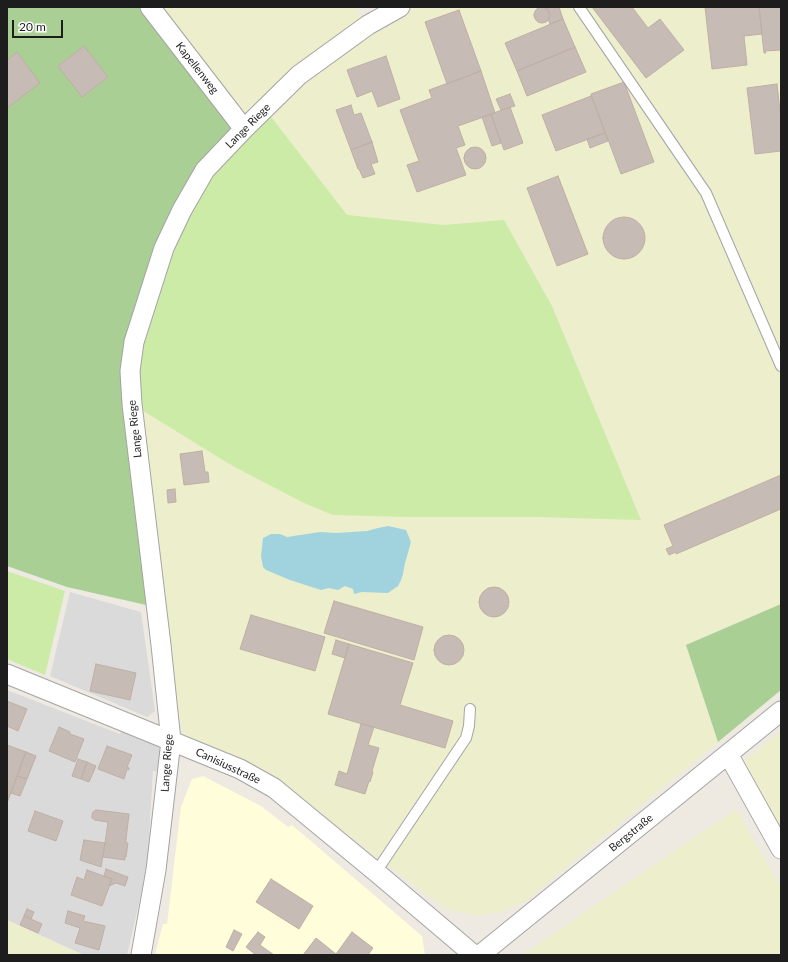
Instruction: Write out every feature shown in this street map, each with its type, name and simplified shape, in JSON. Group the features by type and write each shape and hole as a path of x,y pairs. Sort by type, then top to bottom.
{"street":[{"name":"Kapellenweg","path":"150,7 244,129"},
{"name":"Lange Riege","path":"141,955 156,870 171,741 132,404 130,371 134,342 164,248 182,210 205,170 299,75 368,25 400,7"},
{"name":"Canisiusstraße","path":"7,674 240,769 274,788 474,955"},
{"name":"Bergstraße","path":"480,955 781,711"},
{"path":"728,754 781,849"}],"lane":[{"path":"578,7 706,193 781,366"},
{"path":"376,872 466,738 469,726 470,709"}],"shaded area":[{"path":"70,592 141,612 155,711 147,717 50,676"},
{"path":"7,690 120,734 122,730 158,745 162,753 161,772 153,771 147,869 127,955 84,955 7,920"},
{"path":"203,776 261,806 288,827 292,825 422,936 425,955 155,955 163,924 167,924 181,807 192,779"}],"green space":[{"path":"7,7 150,7 244,129 205,170 134,342 155,607 67,587 7,566"},
{"path":"150,7 354,7 368,25 400,7 781,7 781,604 686,645 718,742 524,902 498,913 474,915 446,909 387,865 279,780 183,734 155,607 132,404 231,465 408,517 641,519 552,306 504,220 443,225 347,215 265,109 244,129"},
{"path":"265,109 347,215 443,225 504,220 552,306 641,520 537,517 408,517 333,515 302,502 231,465 132,404 130,371 182,210"},
{"path":"7,571 65,591 45,675 7,659"},
{"path":"781,604 781,690 718,742 686,645"},
{"path":"781,731 781,828 744,761"},
{"path":"736,809 781,888 781,955 522,955"},
{"path":"7,920 45,938 84,955 7,955"}],"water":[{"path":"388,526 406,530 411,542 401,580 398,586 388,593 362,592 354,594 353,589 345,586 338,590 329,588 321,590 290,580 266,570 263,567 261,556 263,538 271,534 280,534 287,537 320,532 336,533 367,531"}],"building":[{"path":"542,7 549,12 550,15 545,22 542,23 535,18 534,15 539,8"},
{"path":"559,7 563,19 550,24 548,19 549,13 545,8"},
{"path":"592,7 632,7 648,28 660,19 684,50 646,78"},
{"path":"705,7 759,7 762,34 744,36 747,65 712,69"},
{"path":"759,7 781,7 781,50 765,51 766,53 764,53"},
{"path":"459,10 481,71 447,84 425,22"},
{"path":"563,19 575,47 517,71 505,43"},
{"path":"84,46 108,77 82,97 58,66"},
{"path":"575,47 586,72 527,96 517,71"},
{"path":"17,52 40,83 7,108 7,60"},
{"path":"386,56 400,99 378,107 372,91 357,97 347,70"},
{"path":"481,71 495,113 458,126 465,145 456,148 466,175 417,192 407,165 419,161 400,110 432,98 429,90"},
{"path":"624,82 654,162 621,174 591,94"},
{"path":"777,84 781,120 781,151 755,154 747,88"},
{"path":"510,94 515,106 501,110 496,99"},
{"path":"591,96 605,133 556,151 542,115"},
{"path":"351,105 354,115 361,113 372,142 351,150 336,110"},
{"path":"510,107 523,143 504,150 491,114"},
{"path":"491,114 501,143 492,146 482,117"},
{"path":"605,133 608,141 590,148 587,139"},
{"path":"372,142 378,162 371,164 375,174 363,178 351,150"},
{"path":"475,147 483,150 486,158 483,166 475,169 467,166 464,158 467,150"},
{"path":"558,176 588,254 557,266 527,188"},
{"path":"624,217 639,223 645,238 639,253 624,259 609,253 603,238 609,223"},
{"path":"202,451 205,472 208,472 209,482 184,485 180,454"},
{"path":"781,475 781,509 676,554 676,552 669,555 666,549 673,546 664,525"},
{"path":"175,489 176,502 168,503 167,490"},
{"path":"494,587 505,591 509,602 505,613 494,617 483,613 479,602 483,591"},
{"path":"334,601 423,627 414,660 324,633"},
{"path":"251,615 325,637 315,671 240,649"},
{"path":"449,635 460,639 464,650 460,661 449,665 438,661 434,650 438,639"},
{"path":"336,640 349,644 345,658 332,654"},
{"path":"349,644 413,663 400,705 453,721 445,748 328,714"},
{"path":"96,664 136,673 130,700 90,691"},
{"path":"7,701 27,709 18,731 7,726"},
{"path":"361,724 374,727 368,745 379,748 370,782 369,781 365,794 335,785 339,771 347,774"},
{"path":"59,727 70,732 70,734 84,739 75,762 49,751"},
{"path":"7,745 26,752 7,803"},
{"path":"107,746 132,755 127,767 129,770 127,769 124,779 98,769"},
{"path":"26,752 36,756 27,779 17,776"},
{"path":"78,759 87,762 81,779 72,776"},
{"path":"87,762 96,766 89,782 81,779"},
{"path":"17,776 27,779 20,796 11,793"},
{"path":"96,810 129,814 126,839 126,843 128,843 125,860 103,857 108,822 95,820 92,818 93,812"},
{"path":"35,811 63,821 56,841 28,831"},
{"path":"84,840 105,843 101,867 80,860"},
{"path":"106,869 128,877 125,886 116,883 109,886 112,879 104,876"},
{"path":"87,870 112,879 102,906 71,895 77,877 84,880"},
{"path":"271,879 313,906 299,929 256,902"},
{"path":"27,909 34,912 31,919 24,916"},
{"path":"68,911 85,916 83,921 105,926 99,950 75,943 80,928 65,923"},
{"path":"24,916 42,924 38,933 20,925"},
{"path":"234,930 242,934 233,951 226,947"},
{"path":"258,932 265,937 260,945 274,955 256,955 246,947"},
{"path":"352,932 373,948 368,955 303,955 316,938 336,954"}]}
